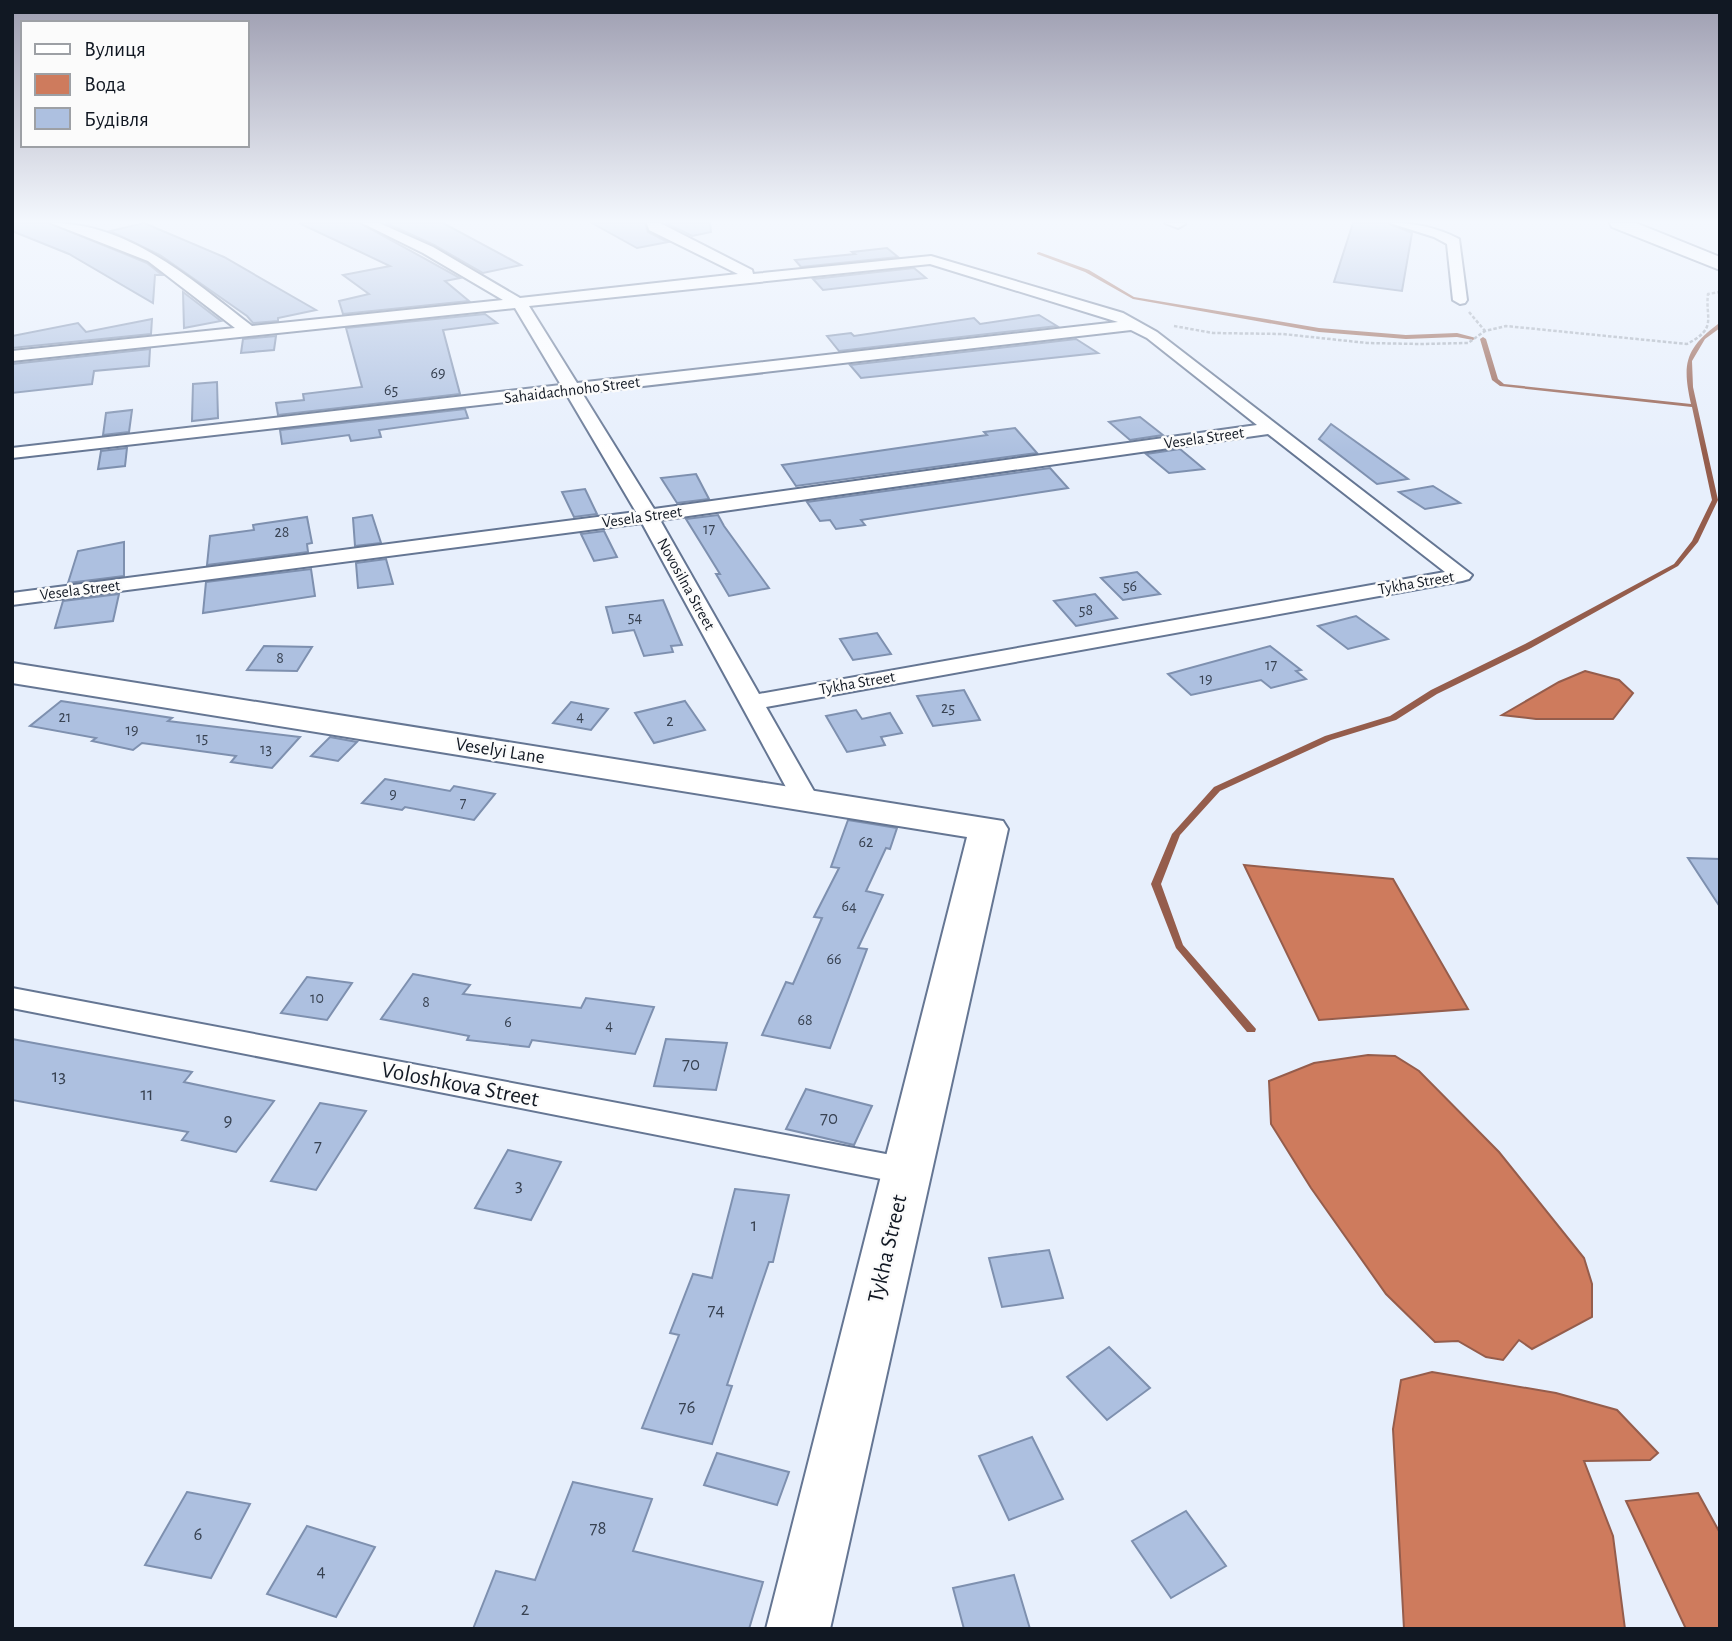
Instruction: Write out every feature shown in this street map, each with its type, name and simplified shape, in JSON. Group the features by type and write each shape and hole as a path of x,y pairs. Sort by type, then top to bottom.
{"street":[{"path":"208,300 249,331"},
{"name":"Novosilna Street","path":"514,300 522,304 648,516 806,800"},
{"path":"12,356 565,300"},
{"name":"Tykha Street","path":"752,702 1462,575 1152,335 1118,316 1063,300"},
{"name":"Sahaidachnoho Street","path":"12,453 1132,325"},
{"name":"Vesela Street","path":"12,599 648,516 1271,428"},
{"name":"Veselyi Lane","path":"12,673 989,829"},
{"name":"Tykha Street","path":"798,1629 989,829"},
{"name":"Voloshkova Street","path":"12,998 907,1171"}],"path":[{"path":"1132,325 1147,322 1213,333 1283,334 1367,343 1410,344 1468,344 1490,328 1506,326 1686,344 1693,342 1708,323 1710,311 1706,300"}],"water":[{"path":"1585,671 1619,680 1633,693 1613,719 1536,719 1502,715 1559,682"},
{"path":"1244,865 1393,879 1468,1009 1319,1020"},
{"path":"1368,1055 1395,1056 1419,1071 1499,1152 1584,1258 1592,1284 1592,1317 1532,1349 1519,1340 1503,1360 1486,1357 1458,1341 1435,1342 1386,1294 1311,1188 1271,1124 1269,1081 1314,1063"},
{"path":"1432,1372 1556,1393 1617,1410 1658,1453 1650,1460 1584,1461 1613,1536 1625,1629 1404,1629 1393,1429 1401,1380"},
{"path":"1698,1493 1720,1533 1720,1629 1686,1629 1626,1501"}],"building":[{"path":"183,300 193,300 221,321 184,328"},
{"path":"224,300 298,300 316,310 278,318 278,321 253,323"},
{"path":"467,300 469,301 343,314 339,301"},
{"path":"485,314 497,323 443,330 460,394 278,415 276,403 304,400 303,394 362,387 346,328"},
{"path":"1039,315 1057,326 839,351 827,336 851,333 854,336 974,318 980,324"},
{"path":"152,319 151,334 12,348 12,336 78,323 86,332"},
{"path":"276,336 274,350 241,353 243,339"},
{"path":"1076,339 1098,353 861,378 850,365"},
{"path":"150,349 149,366 94,371 92,384 12,393 12,364"},
{"path":"217,382 218,418 192,421 193,384"},
{"path":"465,409 468,418 379,430 381,437 351,441 349,435 282,444 280,430"},
{"path":"132,410 129,432 103,435 106,413"},
{"path":"1140,417 1163,435 1130,440 1109,422"},
{"path":"1331,424 1408,479 1377,484 1319,439"},
{"path":"1015,428 1037,453 796,486 782,465 987,435 984,432"},
{"path":"127,448 125,466 98,469 101,451"},
{"path":"1180,449 1204,469 1169,473 1146,454"},
{"path":"1050,468 1068,488 861,520 865,525 836,529 830,520 820,521 807,502"},
{"path":"696,474 709,499 677,503 661,478"},
{"path":"1433,486 1460,503 1425,509 1399,492"},
{"path":"585,489 597,514 574,517 562,492"},
{"path":"372,515 381,543 355,546 353,518"},
{"path":"718,515 769,588 729,596 716,574 720,574 686,519"},
{"path":"307,517 312,543 307,544 308,552 207,565 210,536 254,530 253,525"},
{"path":"604,531 617,557 594,561 581,534"},
{"path":"124,542 124,576 68,583 78,551"},
{"path":"386,559 393,584 358,588 356,563"},
{"path":"311,569 315,596 203,613 206,582"},
{"path":"1137,572 1160,594 1123,600 1101,578"},
{"path":"119,594 113,621 55,628 63,601"},
{"path":"1095,594 1117,618 1076,626 1054,601"},
{"path":"663,600 682,645 671,646 673,652 644,656 634,630 613,633 606,607"},
{"path":"1356,616 1388,639 1348,649 1318,626"},
{"path":"877,633 891,654 853,660 840,639"},
{"path":"264,646 312,647 297,671 247,670"},
{"path":"1270,646 1301,670 1296,671 1306,679 1271,688 1261,680 1191,695 1168,674"},
{"path":"964,690 980,720 933,726 917,696"},
{"path":"61,701 172,718 168,721 300,737 272,768 231,762 236,756 142,743 133,750 92,741 96,738 30,726"},
{"path":"685,701 705,730 654,743 635,713"},
{"path":"571,702 608,709 591,730 553,723"},
{"path":"856,710 862,719 890,713 902,733 881,737 885,745 847,752 826,716"},
{"path":"330,737 357,742 338,761 311,756"},
{"path":"385,779 450,791 454,786 495,794 474,820 405,807 402,810 362,803"},
{"path":"848,820 897,828 890,849 886,848 866,891 883,895 858,948 867,949 830,1048 762,1035 786,982 793,984 822,918 814,917 839,868 831,867"},
{"path":"1688,858 1720,859 1720,907"},
{"path":"413,974 470,985 463,994 581,1008 586,998 654,1007 635,1054 532,1040 529,1047 467,1040 469,1036 381,1019"},
{"path":"307,977 352,983 327,1020 281,1013"},
{"path":"12,1039 192,1072 184,1082 274,1101 236,1152 182,1140 188,1132 12,1100"},
{"path":"666,1039 727,1043 716,1090 654,1086"},
{"path":"806,1089 872,1106 854,1145 786,1129"},
{"path":"320,1103 366,1111 316,1190 271,1181"},
{"path":"508,1150 561,1162 531,1220 475,1208"},
{"path":"735,1189 789,1195 773,1262 769,1262 727,1385 732,1386 712,1444 642,1428 679,1335 670,1333 693,1274 712,1278"},
{"path":"1049,1250 1063,1298 1002,1307 989,1258"},
{"path":"1109,1347 1150,1388 1107,1420 1067,1377"},
{"path":"1032,1437 1063,1499 1009,1520 979,1456"},
{"path":"717,1453 789,1472 777,1505 704,1485"},
{"path":"573,1482 652,1499 633,1551 763,1582 749,1629 473,1629 496,1571 535,1580"},
{"path":"187,1492 250,1504 211,1578 145,1565"},
{"path":"1186,1511 1226,1566 1171,1598 1132,1541"},
{"path":"307,1526 375,1547 336,1617 267,1594"},
{"path":"1014,1575 1030,1629 964,1629 953,1588"}],"waterway":[{"path":"1142,300 1319,330 1406,337 1457,335 1473,338"},
{"path":"1251,1029 1179,946 1156,884 1176,834 1217,789 1328,738 1393,718 1434,692 1528,646 1676,565 1695,542 1715,500 1690,387 1689,361 1703,338 1720,325"},
{"path":"1483,339 1495,380 1502,385 1694,406"}]}
